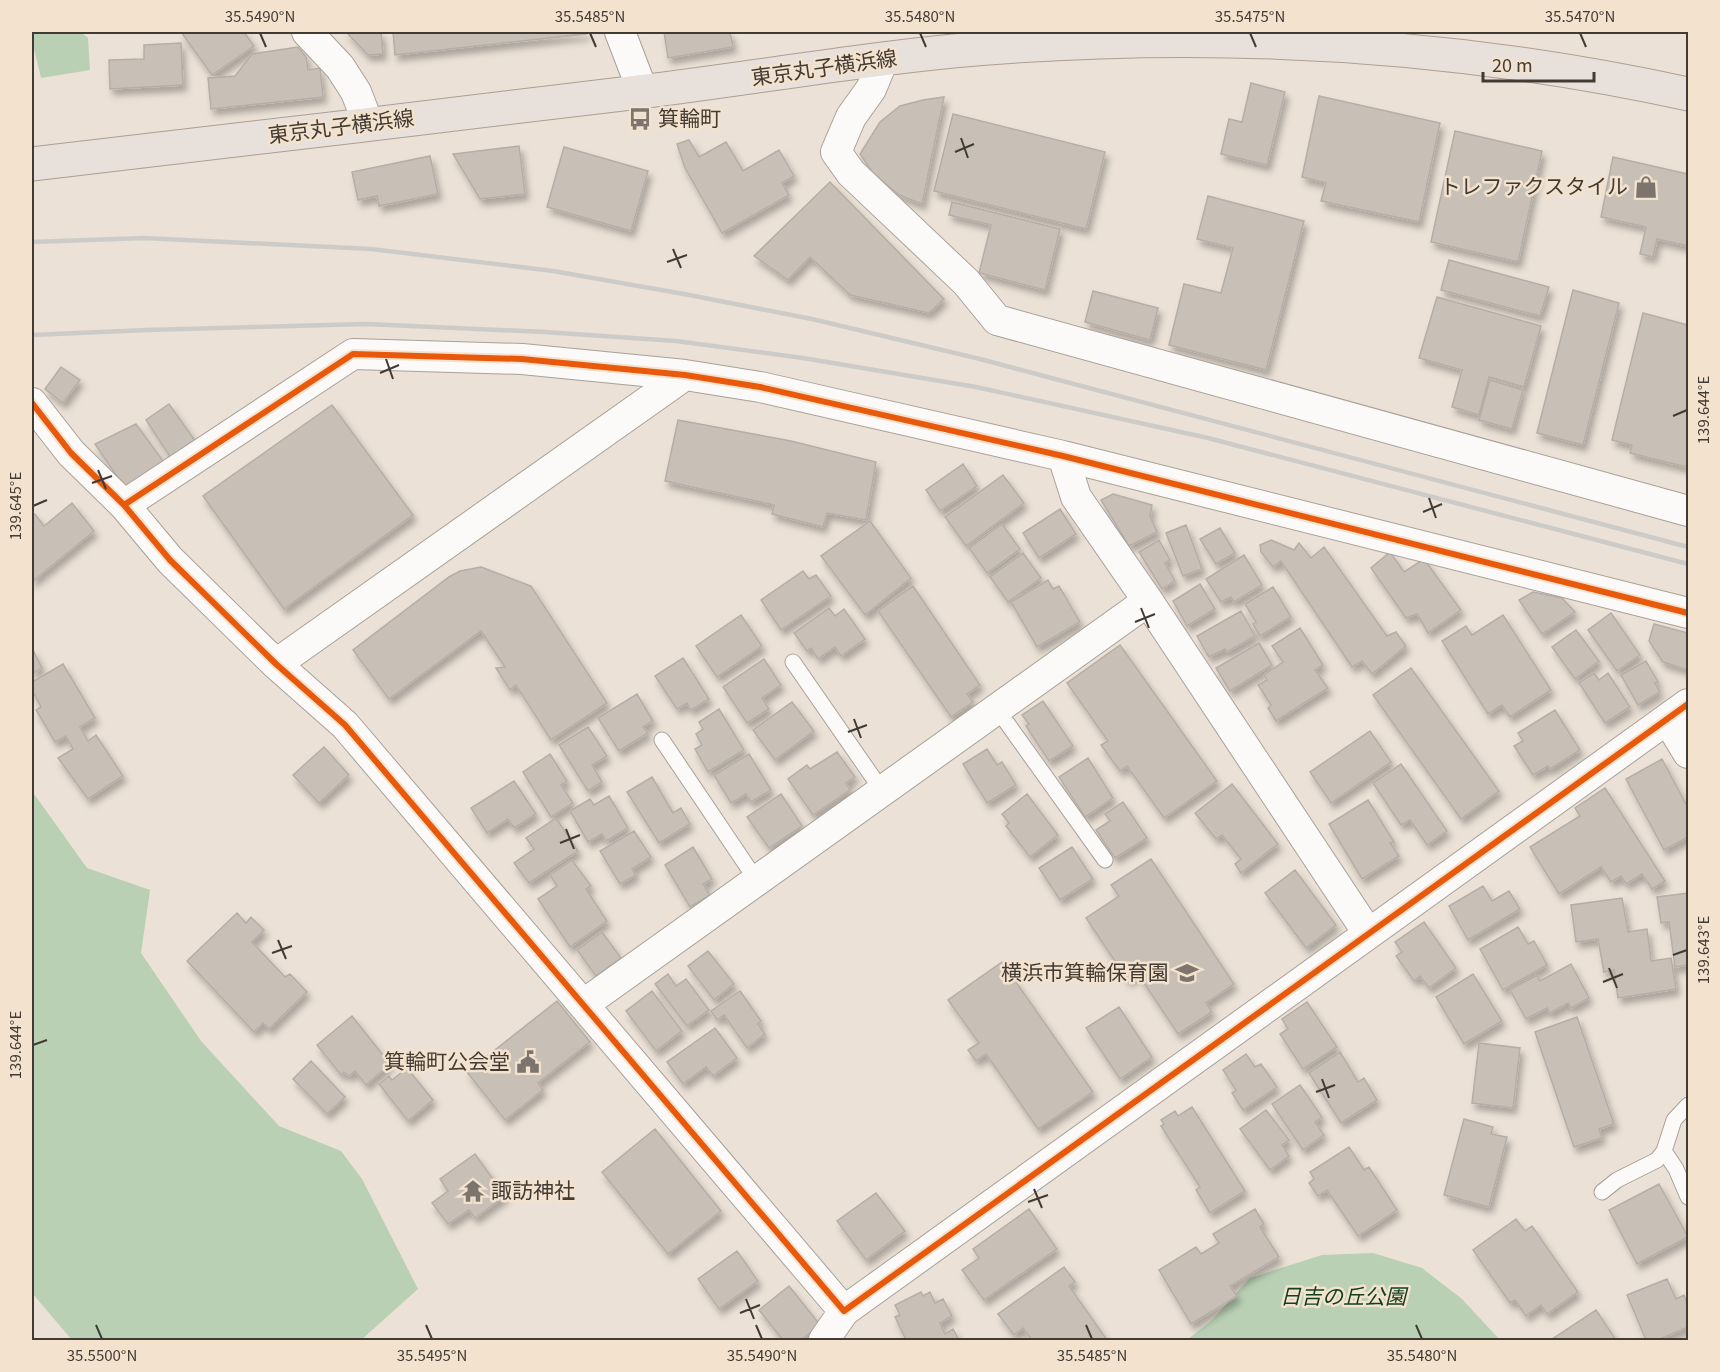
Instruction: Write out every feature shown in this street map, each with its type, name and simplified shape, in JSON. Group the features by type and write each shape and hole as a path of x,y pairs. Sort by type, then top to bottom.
{"main road":[{"name":"東京丸子横浜線","path":"32,164 643,92 984,48 1140,39 1277,42 1371,39 1617,78 1689,94"}],"street":[{"path":"308,32 345,75 356,92 368,123"},
{"path":"620,32 643,92"},
{"path":"883,60 871,89 851,117 836,152 851,173 966,282 997,320 1689,511"},
{"path":"124,505 353,354 522,358 685,375 760,387 1063,456 1689,614"},
{"path":"276,664 685,375"},
{"path":"32,403 70,453 124,505 170,560 276,664 345,725 844,1311"},
{"path":"1063,456 1076,497 1148,601 1368,933"},
{"path":"584,1004 1148,601"},
{"path":"824,1341 844,1311 1678,712 1689,753"}],"lane":[{"path":"793,662 883,792"},
{"path":"997,710 1105,860"},
{"path":"662,740 758,881"},
{"path":"1602,1192 1617,1180 1657,1160 1664,1151 1674,1120 1689,1105"},
{"path":"1664,1151 1676,1169 1689,1197"}],"green space":[{"path":"32,32 81,32 88,38 90,70 41,78"},
{"path":"32,791 87,868 150,890 141,953 201,1041 279,1126 341,1151 362,1179 418,1289 361,1340 72,1340 32,1293"},
{"name":"日吉の丘公園","path":"1373,1253 1422,1268 1462,1299 1500,1340 1187,1340 1212,1320 1250,1278 1322,1255"}],"building":[{"path":"181,32 244,32 254,46 212,75"},
{"path":"346,32 381,32 383,54 368,55"},
{"path":"393,32 586,32 586,34 395,55"},
{"path":"664,32 730,32 733,47 668,58"},
{"path":"181,43 183,85 110,89 109,60 144,59 144,45"},
{"path":"298,47 306,57 308,70 320,68 323,97 211,109 208,78 235,76 252,54"},
{"path":"1251,83 1285,92 1267,165 1221,154 1229,119 1242,122"},
{"path":"1319,96 1440,123 1419,222 1321,201 1326,183 1302,177"},
{"path":"944,97 922,204 899,195 873,173 860,154 880,122 900,106"},
{"path":"953,114 1105,152 1086,229 934,191"},
{"path":"1455,131 1542,151 1518,262 1431,242"},
{"path":"689,140 699,157 726,142 743,171 779,150 794,176 782,183 789,195 722,233 685,168 677,144"},
{"path":"519,146 525,194 480,199 453,154"},
{"path":"564,147 648,171 631,231 547,207"},
{"path":"430,156 438,194 379,206 377,196 358,200 352,172"},
{"path":"1613,157 1688,174 1688,246 1657,239 1653,257 1640,254 1646,227 1601,217"},
{"path":"830,182 944,299 929,313 850,295 810,257 788,280 754,256"},
{"path":"1208,196 1304,221 1266,370 1169,345 1184,284 1221,293 1233,248 1197,239"},
{"path":"952,202 1060,229 1045,290 979,273 991,225 949,215"},
{"path":"1449,260 1549,287 1540,316 1441,290"},
{"path":"1573,290 1619,303 1583,445 1537,433"},
{"path":"1093,291 1158,308 1150,340 1085,322"},
{"path":"1437,297 1541,326 1524,387 1489,377 1479,415 1452,407 1462,370 1419,358"},
{"path":"1643,313 1688,325 1688,456 1686,467 1630,453 1632,445 1612,440"},
{"path":"61,367 80,380 63,403 45,389"},
{"path":"1490,380 1523,390 1512,429 1479,420"},
{"path":"169,404 196,442 171,458 146,420"},
{"path":"332,405 413,515 284,609 203,496"},
{"path":"678,420 791,441 876,462 866,520 827,513 823,527 772,514 774,505 665,481"},
{"path":"136,424 163,461 125,488 95,444"},
{"path":"963,464 977,486 940,511 926,490"},
{"path":"1003,475 1024,503 966,546 945,517"},
{"path":"1113,494 1152,505 1150,516 1157,532 1129,546 1101,500"},
{"path":"72,503 94,531 32,582 32,516 35,514 44,526"},
{"path":"1060,509 1076,534 1039,558 1023,533"},
{"path":"870,521 911,578 865,615 821,556"},
{"path":"1002,524 1020,549 987,573 969,548"},
{"path":"1186,525 1202,569 1183,576 1166,533"},
{"path":"1220,528 1235,553 1216,564 1200,539"},
{"path":"1159,540 1170,560 1165,563 1175,581 1162,589 1139,552"},
{"path":"1271,540 1294,550 1299,543 1311,558 1324,547 1387,636 1396,632 1406,646 1372,674 1362,661 1352,667 1281,561 1273,567 1261,552 1260,545"},
{"path":"1390,552 1404,572 1424,559 1461,610 1428,633 1417,614 1406,618 1371,568"},
{"path":"1023,553 1041,578 1008,602 990,577"},
{"path":"1244,555 1262,585 1234,602 1231,597 1221,602 1206,579"},
{"path":"481,567 531,586 607,703 551,740 516,685 510,690 496,668 505,667 481,631 389,699 353,650 449,577 460,571"},
{"path":"803,571 809,579 816,575 831,596 781,630 761,600"},
{"path":"1048,580 1053,589 1059,586 1080,622 1037,647 1011,602"},
{"path":"1200,584 1215,609 1187,626 1173,601"},
{"path":"913,586 980,685 967,694 973,702 951,717 878,611"},
{"path":"1273,587 1291,617 1260,636 1253,624 1256,622 1245,604"},
{"path":"1533,592 1562,598 1575,612 1542,634 1519,600"},
{"path":"829,608 835,616 844,609 865,639 841,656 835,647 818,659 811,648 807,651 794,633"},
{"path":"1241,611 1255,636 1227,652 1225,649 1209,657 1197,636"},
{"path":"1611,613 1640,655 1617,671 1588,630"},
{"path":"741,615 762,646 717,677 696,646"},
{"path":"1503,615 1551,690 1510,717 1502,705 1488,714 1442,641 1466,626 1472,635"},
{"path":"1654,624 1688,633 1688,670 1663,662 1649,641"},
{"path":"1300,628 1323,665 1315,670 1328,688 1276,721 1268,708 1271,705 1258,685 1267,680 1264,675 1283,662 1272,646"},
{"path":"1576,630 1599,661 1575,679 1552,647"},
{"path":"1259,643 1272,665 1230,691 1216,668"},
{"path":"1120,645 1217,781 1164,818 1127,766 1120,771 1101,745 1108,741 1067,683"},
{"path":"32,648 42,668 32,674"},
{"path":"683,658 709,699 691,710 687,703 677,709 655,676"},
{"path":"764,659 781,685 762,698 769,709 747,723 723,687"},
{"path":"1646,661 1658,682 1655,683 1660,692 1638,705 1621,675"},
{"path":"63,664 95,718 80,727 88,741 96,735 123,776 88,799 58,758 73,749 66,736 55,742 36,710 41,707 32,690 32,682"},
{"path":"1411,668 1499,791 1461,819 1373,695"},
{"path":"1594,673 1599,680 1608,673 1630,707 1605,723 1579,683"},
{"path":"637,694 653,721 643,727 648,733 619,751 598,718"},
{"path":"1043,701 1073,746 1049,761 1026,726 1029,724 1022,715"},
{"path":"792,702 814,731 775,760 753,730"},
{"path":"719,709 744,750 708,772 695,749 702,745 696,734 703,729 699,722"},
{"path":"1555,710 1580,750 1550,769 1548,766 1533,775 1514,746 1523,741 1518,733"},
{"path":"588,727 607,756 592,765 602,782 588,791 559,745"},
{"path":"1370,731 1391,762 1331,803 1310,772"},
{"path":"324,747 349,775 319,803 293,775"},
{"path":"987,749 997,765 1002,762 1016,785 987,803 963,764"},
{"path":"837,752 855,777 846,783 850,790 813,815 788,779 807,765 810,769"},
{"path":"550,754 567,781 561,785 573,803 551,817 523,772"},
{"path":"749,754 771,790 751,802 746,794 731,803 714,775"},
{"path":"1088,758 1113,798 1085,817 1059,777"},
{"path":"1662,759 1688,808 1688,837 1664,850 1626,779"},
{"path":"1401,764 1447,831 1427,845 1410,820 1401,825 1373,783"},
{"path":"652,777 673,813 681,808 690,824 659,843 627,792"},
{"path":"514,781 536,814 514,828 508,819 487,833 471,808"},
{"path":"1232,784 1278,844 1241,873 1235,864 1241,859 1222,835 1216,839 1195,813"},
{"path":"1605,788 1665,881 1652,889 1642,874 1626,884 1621,876 1611,882 1601,867 1559,894 1530,847 1580,816 1575,808"},
{"path":"781,794 802,826 769,848 747,817"},
{"path":"1027,794 1058,835 1030,857 1006,826 1009,823 1002,814"},
{"path":"609,796 628,828 606,841 602,834 588,842 570,811 590,799 594,805"},
{"path":"1368,800 1394,842 1390,843 1399,856 1362,879 1329,824"},
{"path":"1123,802 1147,838 1115,858 1096,830 1110,821 1105,814"},
{"path":"556,818 578,851 529,883 514,863 534,849 526,838"},
{"path":"634,831 651,857 632,869 636,875 620,884 600,851"},
{"path":"693,847 712,879 703,884 710,895 690,907 665,865"},
{"path":"1072,847 1093,879 1060,900 1039,868"},
{"path":"1151,859 1234,984 1206,1003 1212,1012 1178,1034 1138,974 1128,981 1086,918 1119,896 1111,885"},
{"path":"572,860 591,886 586,889 607,921 570,947 538,899 557,886 550,875"},
{"path":"1295,870 1336,925 1306,948 1265,893"},
{"path":"1483,886 1492,901 1509,891 1520,909 1468,940 1449,906"},
{"path":"1688,893 1688,965 1675,967 1669,922 1661,923 1657,897"},
{"path":"1622,898 1628,932 1647,929 1651,961 1671,958 1676,989 1618,998 1614,970 1604,972 1598,939 1576,942 1571,905"},
{"path":"237,913 246,923 251,917 264,930 252,942 285,977 290,974 307,992 269,1029 263,1023 254,1032 187,961"},
{"path":"1424,922 1456,968 1429,988 1420,976 1414,981 1396,956 1402,952 1395,942"},
{"path":"1518,927 1528,944 1534,941 1547,965 1503,990 1480,949"},
{"path":"602,932 621,958 596,976 577,950"},
{"path":"708,951 734,984 714,1000 688,966"},
{"path":"1002,962 1093,1092 1038,1129 986,1054 976,1061 968,1050 979,1043 948,1000"},
{"path":"1571,964 1589,998 1571,1008 1568,1003 1550,1013 1547,1008 1526,1019 1510,990 1537,975 1540,981"},
{"path":"668,974 676,986 686,979 709,1010 687,1026 655,984"},
{"path":"1473,974 1502,1021 1464,1044 1436,997"},
{"path":"652,991 682,1031 656,1051 626,1011"},
{"path":"740,991 761,1021 758,1024 765,1034 747,1048 724,1015 717,1020 711,1011"},
{"path":"557,1001 590,1042 538,1083 543,1090 505,1120 467,1072"},
{"path":"1307,1002 1337,1047 1303,1069 1280,1034 1288,1029 1282,1019"},
{"path":"1119,1007 1152,1057 1120,1079 1086,1028"},
{"path":"352,1016 390,1064 366,1085 355,1071 349,1076 344,1072 341,1075 317,1045"},
{"path":"1577,1017 1614,1124 1599,1129 1602,1138 1574,1147 1535,1032"},
{"path":"715,1028 737,1058 713,1076 706,1067 683,1084 667,1062"},
{"path":"1479,1043 1520,1048 1513,1108 1472,1103"},
{"path":"1340,1052 1358,1082 1364,1078 1377,1100 1341,1123 1309,1073"},
{"path":"1246,1054 1255,1067 1261,1064 1277,1087 1243,1110 1232,1093 1236,1090 1223,1070"},
{"path":"311,1061 345,1097 327,1114 293,1079"},
{"path":"407,1068 433,1100 408,1121 379,1084 389,1076 392,1080"},
{"path":"1300,1085 1322,1117 1315,1122 1324,1135 1303,1150 1272,1104"},
{"path":"1192,1107 1245,1191 1210,1213 1196,1190 1200,1187 1161,1126 1164,1124 1161,1120 1175,1111 1178,1116"},
{"path":"1266,1110 1289,1140 1282,1145 1289,1156 1270,1170 1240,1129"},
{"path":"1464,1119 1493,1127 1491,1134 1507,1137 1489,1207 1444,1195"},
{"path":"655,1129 721,1211 668,1254 602,1172"},
{"path":"1349,1147 1364,1170 1369,1167 1397,1210 1358,1236 1327,1190 1318,1196 1309,1183 1314,1179 1310,1172"},
{"path":"475,1154 505,1196 475,1218 469,1210 448,1224 432,1203 448,1191 440,1179"},
{"path":"1659,1184 1688,1237 1637,1264 1609,1210"},
{"path":"876,1193 905,1231 866,1260 837,1221"},
{"path":"1029,1209 1057,1249 984,1300 962,1270 979,1258 973,1249"},
{"path":"1255,1209 1264,1224 1260,1227 1279,1257 1230,1286 1237,1296 1191,1324 1159,1270 1196,1247 1201,1254 1219,1243 1213,1234"},
{"path":"1516,1219 1525,1231 1532,1226 1578,1292 1547,1314 1541,1305 1526,1316 1515,1300 1510,1303 1473,1250"},
{"path":"737,1251 758,1281 719,1309 698,1279"},
{"path":"1064,1267 1075,1282 1069,1286 1107,1340 1032,1340 1023,1328 1014,1335 998,1314"},
{"path":"1667,1279 1676,1299 1684,1295 1688,1306 1688,1327 1658,1340 1646,1340 1627,1295"},
{"path":"789,1286 820,1325 801,1340 783,1340 759,1310"},
{"path":"921,1292 923,1296 930,1292 935,1303 943,1299 952,1316 940,1323 945,1334 953,1329 959,1340 902,1340 905,1338 895,1317 900,1315 895,1305"},
{"path":"1596,1310 1616,1340 1552,1339"}],"railway":[{"path":"32,242 144,238 371,249 553,271 684,294 812,319 980,359 1688,547"},
{"path":"32,335 367,324 676,341 803,358 976,387 1208,438 1688,564"}],"cycle path":[{"path":"124,505 353,354 522,359 685,375 760,387 1063,456 1688,613"},
{"path":"32,403 71,453 124,505 170,560 276,664 345,725 844,1311 1688,704"}],"place":[{"name":"箕輪町","path":"640,119"},
{"name":"トレファクスタイル","path":"1646,187"},
{"name":"横浜市箕輪保育園","path":"1187,973"},
{"name":"箕輪町公会堂","path":"528,1062"},
{"name":"諏訪神社","path":"473,1191"}]}
